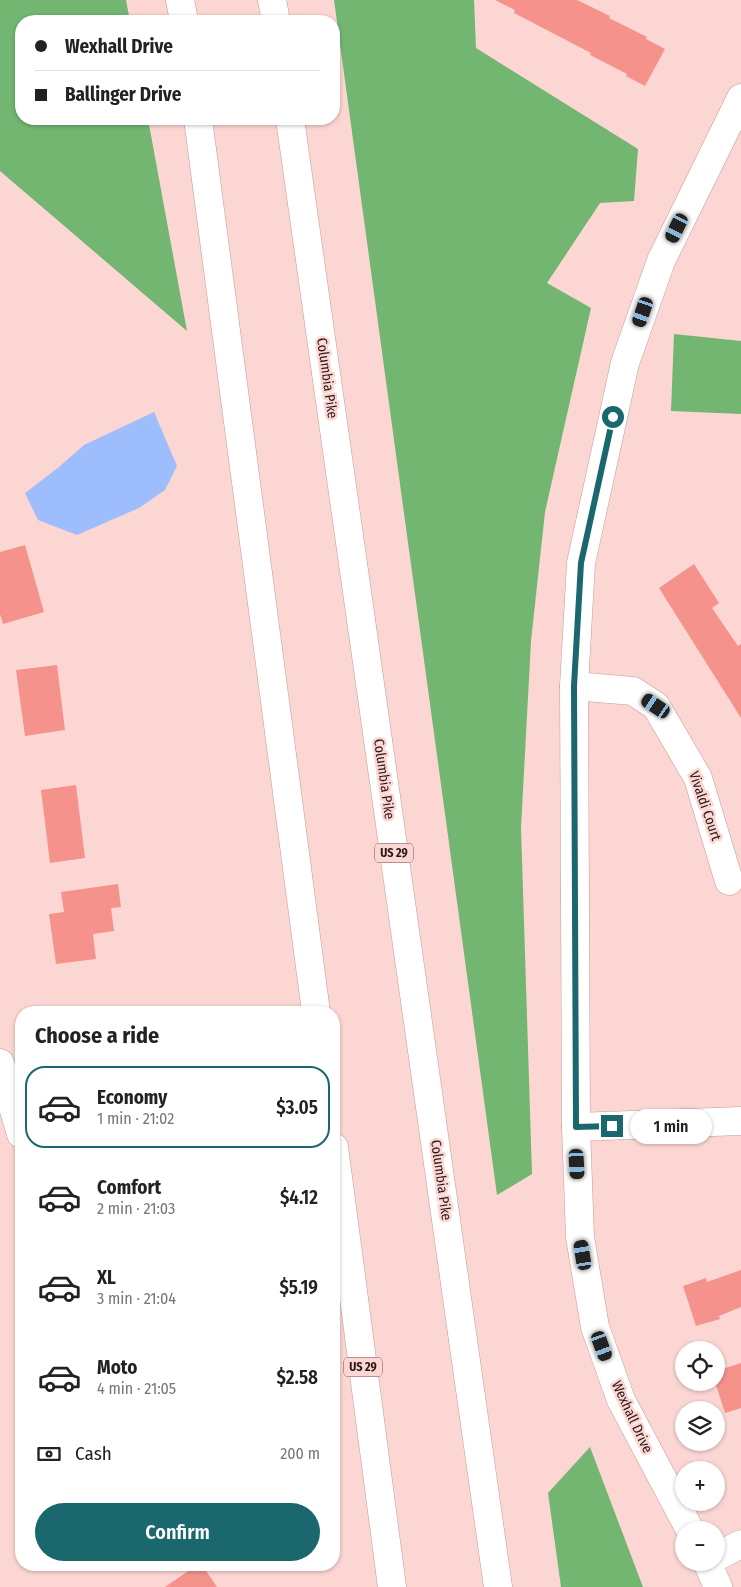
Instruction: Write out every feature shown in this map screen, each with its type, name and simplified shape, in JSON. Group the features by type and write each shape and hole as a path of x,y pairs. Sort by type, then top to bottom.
{"main road":[{"path":"180,0 183,15"},
{"path":"272,0 275,15"},
{"name":"Wexhall Drive","path":"685,1521 621,1400 595,1328 580,1237 576,1127 574,686 581,563 626,363 661,261 741,98"},
{"path":"199,125 315,1006"},
{"name":"Columbia Pike","path":"291,125 498,1587"},
{"name":"Vivaldi Court","path":"574,686 633,691 656,706 698,778 729,881"},
{"path":"0,1064 15,1114"},
{"path":"576,1127 741,1121"},
{"name":"US 29","path":"340,1193 392,1587"},
{"path":"725,1552 741,1544"},
{"path":"711,1571 718,1587"}],"green space":[{"path":"0,0 126,0 129,15 15,15 15,125 149,125 187,331 0,171"},
{"path":"334,0 474,0 476,48 638,149 634,201 600,203 547,283 591,308 545,512 531,641 521,828 532,1174 497,1195 340,44 340,15 336,15"},
{"path":"674,334 741,341 741,414 671,411"},
{"path":"590,1447 643,1587 561,1587 548,1493"}],"water":[{"path":"154,412 177,466 165,490 139,508 77,535 38,520 25,493 84,445"}],"building":[{"path":"495,0 577,0 610,16 609,18 647,37 646,39 665,49 645,86 626,76 627,74 590,55 591,53 514,13 515,10"},
{"path":"25,545 44,612 3,624 0,614 0,552"},
{"path":"694,564 719,603 712,608 738,646 741,644 741,718 659,588"},
{"path":"57,665 65,730 25,736 16,670"},
{"path":"76,785 85,858 50,863 41,790"},
{"path":"118,884 121,907 111,908 114,931 93,934 96,959 56,964 49,914 64,912 61,892"},
{"path":"741,1270 741,1307 719,1316 720,1319 696,1326 683,1286 706,1278 707,1282"},
{"path":"741,1363 741,1408 725,1413 725,1401 721,1401 718,1391 725,1391 725,1368"},
{"path":"188,1571 206,1571 217,1587 165,1587"}],"route":[{"path":"612,1126 576,1127 574,686 581,563 613,417"}]}
